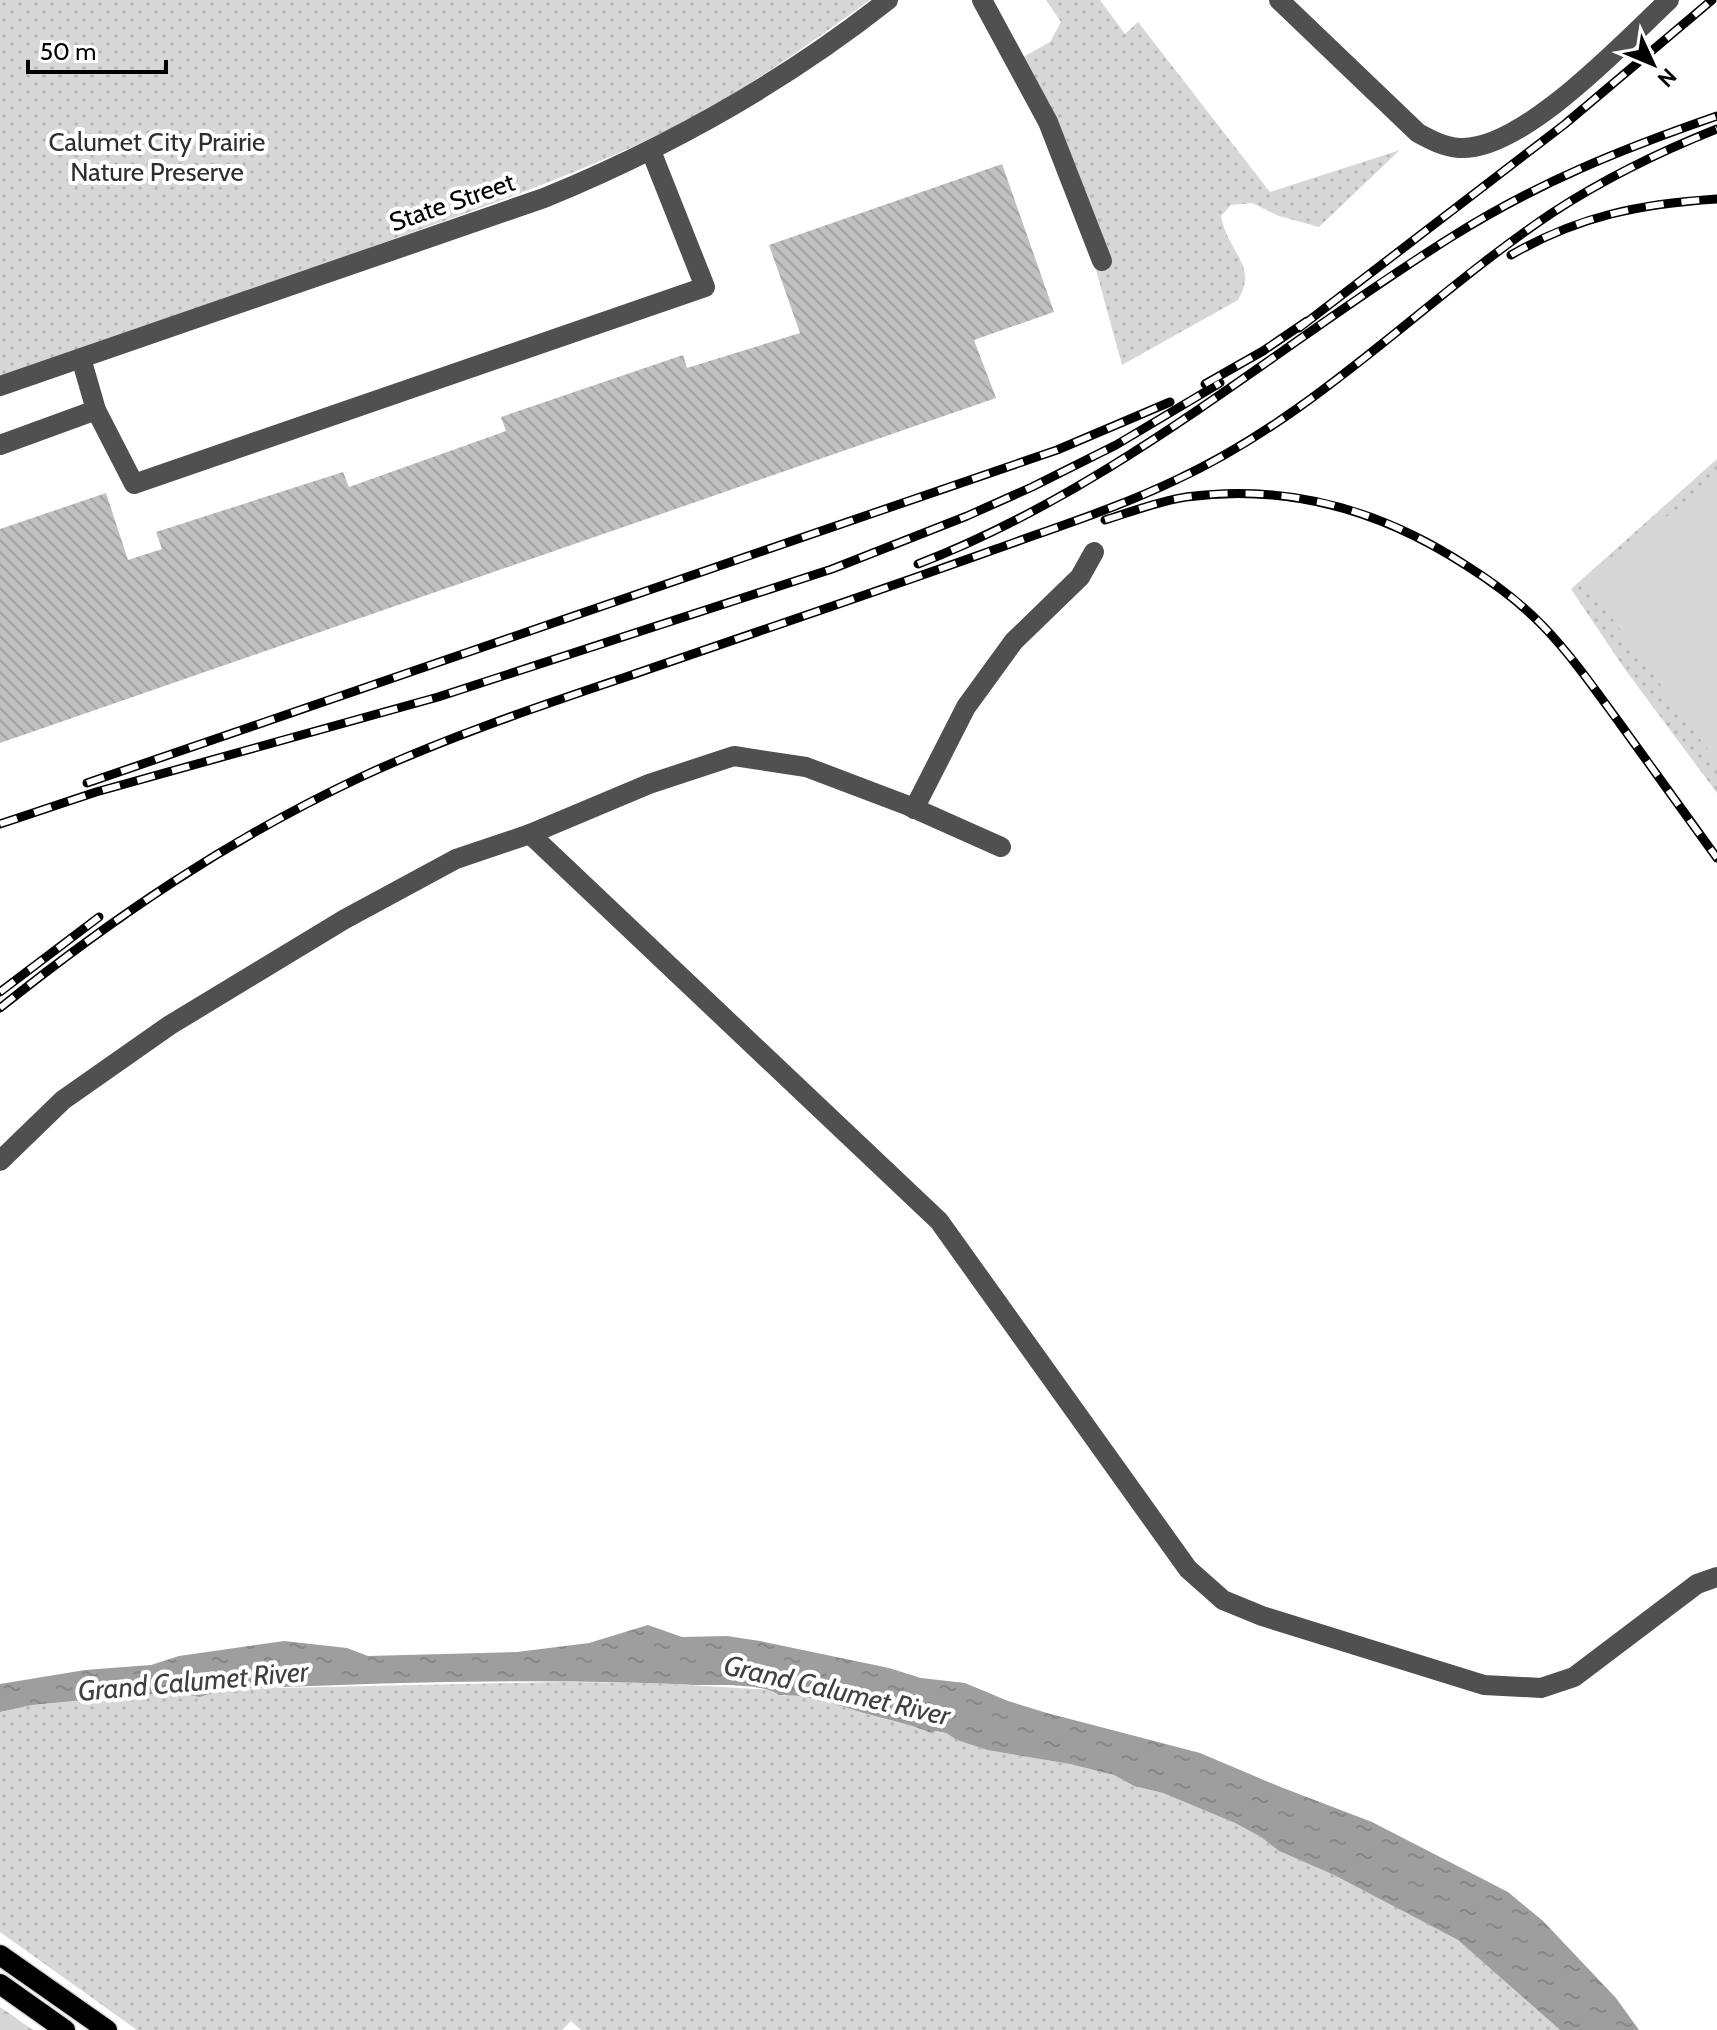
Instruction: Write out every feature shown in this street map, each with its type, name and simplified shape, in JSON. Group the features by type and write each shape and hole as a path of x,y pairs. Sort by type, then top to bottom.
{"main road":[{"path":"0,1955 107,2030"},
{"path":"0,1984 65,2030"}],"street":[{"name":"State Street","path":"0,386 544,198 651,151 781,78 888,0"},
{"path":"982,0 1048,122 1102,261"},
{"path":"1287,2 1418,133 1437,144 1460,148 1489,144 1522,127 1591,74 1669,0"},
{"path":"81,358 96,410 134,484 705,287 651,151"},
{"path":"0,445 96,410"},
{"path":"914,809 966,707 1014,641 1080,577 1094,552"},
{"path":"0,1161 63,1100 170,1025 345,919 456,859 530,834 649,784 734,756 806,767 1001,847"},
{"path":"530,834 939,1221 1188,1569 1223,1600 1262,1616 1484,1685 1541,1688 1574,1677 1697,1584 1717,1577"}],"green space":[{"name":"Calumet City Prairie Nature Preserve","path":"0,0 870,0 723,100 608,158 362,251 0,376"},
{"path":"1046,0 1100,0 1125,34 1138,22 1270,192 1400,150 1319,227 1279,216 1252,203 1231,205 1221,216 1245,277 1238,300 1122,365 1061,142 1020,59 1050,42 1061,22"},
{"path":"1717,459 1717,793 1624,668 1571,589"},
{"path":"1717,480 1717,762 1583,578"},
{"path":"654,1683 773,1690 784,1696 815,1697 931,1733 946,1733 987,1750 1114,1775 1134,1786 1163,1793 1235,1823 1279,1851 1334,1875 1458,1940 1560,2030 581,2030 571,2021 562,2030 137,2030 0,1932 0,1712 32,1705 154,1694 166,1697 182,1693 199,1696 226,1689"},
{"path":"0,2007 33,2030 0,2030"}],"water":[{"name":"Grand Calumet River","path":"648,1625 682,1637 727,1636 760,1641 889,1668 921,1678 965,1683 1047,1713 1200,1753 1372,1822 1508,1892 1543,1921 1616,1998 1639,2030 1560,2030 1458,1940 1334,1875 1279,1851 1235,1823 1163,1793 1134,1786 1114,1775 987,1750 946,1733 931,1733 825,1701 779,1695 763,1688 578,1681 344,1685 227,1689 199,1697 182,1693 166,1697 154,1694 32,1705 0,1712 0,1684 85,1670 151,1665 179,1656 284,1641 347,1648 368,1656 517,1652 589,1643"}],"building":[{"path":"1002,164 1054,312 974,340 996,398 0,743 0,529 106,493 128,560 162,549 156,532 343,472 349,487 506,431 501,417 683,355 687,368 800,333 769,245"}],"railway":[{"path":"1299,328 1565,124 1712,0"},
{"path":"918,564 991,533 1127,456 1387,279 1517,199 1582,168 1717,116"},
{"path":"0,1008 86,942 219,853 361,777 492,723 1065,525 1178,479 1278,422 1552,213 1632,167 1717,129"},
{"path":"1511,255 1561,230 1610,214 1661,204 1717,199"},
{"path":"1205,384 1263,351 1307,321"},
{"path":"0,824 96,792 438,697 832,569 1032,487 1116,445 1220,383"},
{"path":"87,783 1057,450 1170,402"},
{"path":"1105,520 1186,497 1261,494 1333,505 1367,516 1434,546 1506,593 1554,637 1717,858"},
{"path":"0,992 99,917"}]}
